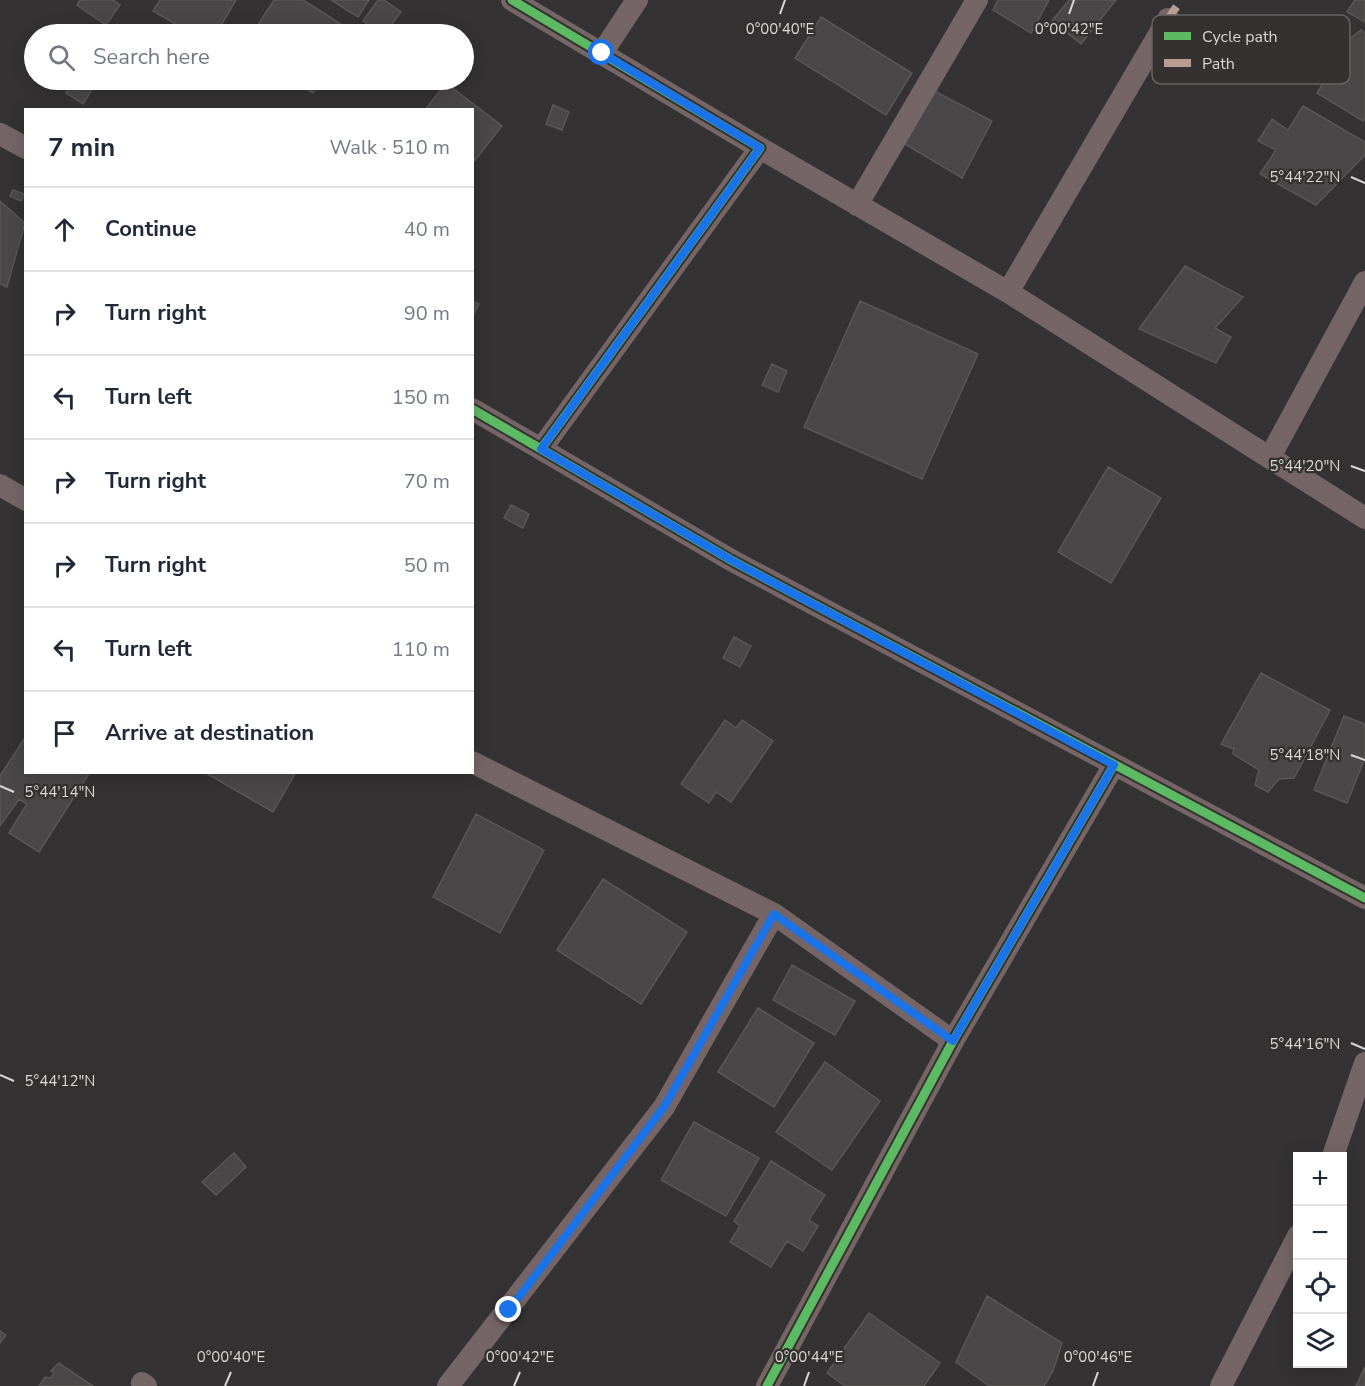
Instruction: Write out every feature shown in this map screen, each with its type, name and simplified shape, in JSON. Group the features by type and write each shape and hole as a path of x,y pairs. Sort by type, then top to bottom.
{"street":[{"path":"512,0 856,205 1008,292 1365,518"},
{"path":"602,53 637,0"},
{"path":"856,205 977,0"},
{"path":"1008,292 1152,46"},
{"path":"0,134 24,147"},
{"path":"541,449 760,148"},
{"path":"1270,457 1365,282"},
{"path":"474,410 731,560 1365,898"},
{"path":"0,484 24,499"},
{"path":"474,763 774,914 953,1041"},
{"path":"767,1386 953,1041 1114,765"},
{"path":"448,1386 664,1107 774,914"},
{"path":"1334,1152 1365,1063"},
{"path":"1221,1386 1293,1246"}],"building":[{"path":"80,0 113,0 120,5 105,24 77,5"},
{"path":"160,0 236,0 222,24 176,24 153,11"},
{"path":"274,0 303,0 341,24 258,24"},
{"path":"331,0 369,0 358,17"},
{"path":"378,0 384,0 401,12 392,24 367,24 363,21"},
{"path":"998,0 1049,0 1031,33 993,10"},
{"path":"1069,0 1116,0 1081,44 1052,21"},
{"path":"1355,0 1365,0 1365,22 1347,12"},
{"path":"821,17 912,73 886,115 795,58"},
{"path":"1361,30 1365,33 1365,117 1363,121 1317,93 1322,84 1350,84 1350,39"},
{"path":"932,87 938,93 992,121 962,178 903,143"},
{"path":"68,90 92,90 83,104 66,93"},
{"path":"441,90 455,90 502,126 474,161 474,108 427,108"},
{"path":"553,105 569,112 562,130 546,124"},
{"path":"1303,106 1365,142 1365,155 1316,205 1260,174 1276,150 1258,141 1272,119 1288,130"},
{"path":"13,190 24,194 21,201 10,196"},
{"path":"0,201 24,222 24,227 7,287 0,284"},
{"path":"1185,266 1243,297 1215,328 1231,337 1216,363 1139,329"},
{"path":"860,301 978,354 922,479 804,427"},
{"path":"474,302 479,304 474,313"},
{"path":"772,364 787,371 778,392 762,385"},
{"path":"1108,467 1161,498 1111,583 1058,552"},
{"path":"511,505 529,514 523,528 504,518"},
{"path":"734,637 751,646 740,667 723,658"},
{"path":"1261,673 1330,710 1294,778 1279,779 1268,792 1255,785 1259,770 1233,754 1234,749 1221,744"},
{"path":"1344,716 1365,724 1365,758 1347,803 1314,790"},
{"path":"725,720 736,728 742,720 773,741 731,802 716,792 709,803 681,784"},
{"path":"24,739 24,774 89,774 39,852 9,833 27,804 19,799 0,826 0,776"},
{"path":"207,774 295,774 273,812"},
{"path":"476,814 544,850 500,933 433,897"},
{"path":"603,879 687,932 641,1004 557,950"},
{"path":"792,965 855,1001 835,1035 773,1000"},
{"path":"758,1008 814,1043 774,1107 718,1072"},
{"path":"825,1062 880,1101 832,1170 776,1132"},
{"path":"694,1122 759,1158 726,1216 661,1180"},
{"path":"234,1153 246,1167 216,1195 202,1182"},
{"path":"771,1161 825,1195 809,1220 818,1226 803,1251 787,1241 771,1267 730,1242 740,1226 734,1221"},
{"path":"987,1296 1062,1343 1053,1371 1044,1386 989,1386 956,1362"},
{"path":"869,1313 940,1363 924,1386 845,1386 827,1373"},
{"path":"0,1331 6,1335 0,1343"},
{"path":"59,1363 93,1386 39,1386 45,1377 51,1378 54,1373 51,1371"},
{"path":"1365,1367 1365,1386 1356,1386"}],"marked path":[{"path":"1171,15 1181,0"}],"cycle path":[{"path":"474,410 541,449 760,148 512,0"},
{"path":"541,449 731,560 1365,898"},
{"path":"767,1386 953,1041 1114,765"}],"route":[{"path":"509,1310 664,1107 774,914 953,1041 1114,765 731,560 541,449 760,148 602,53"}]}
